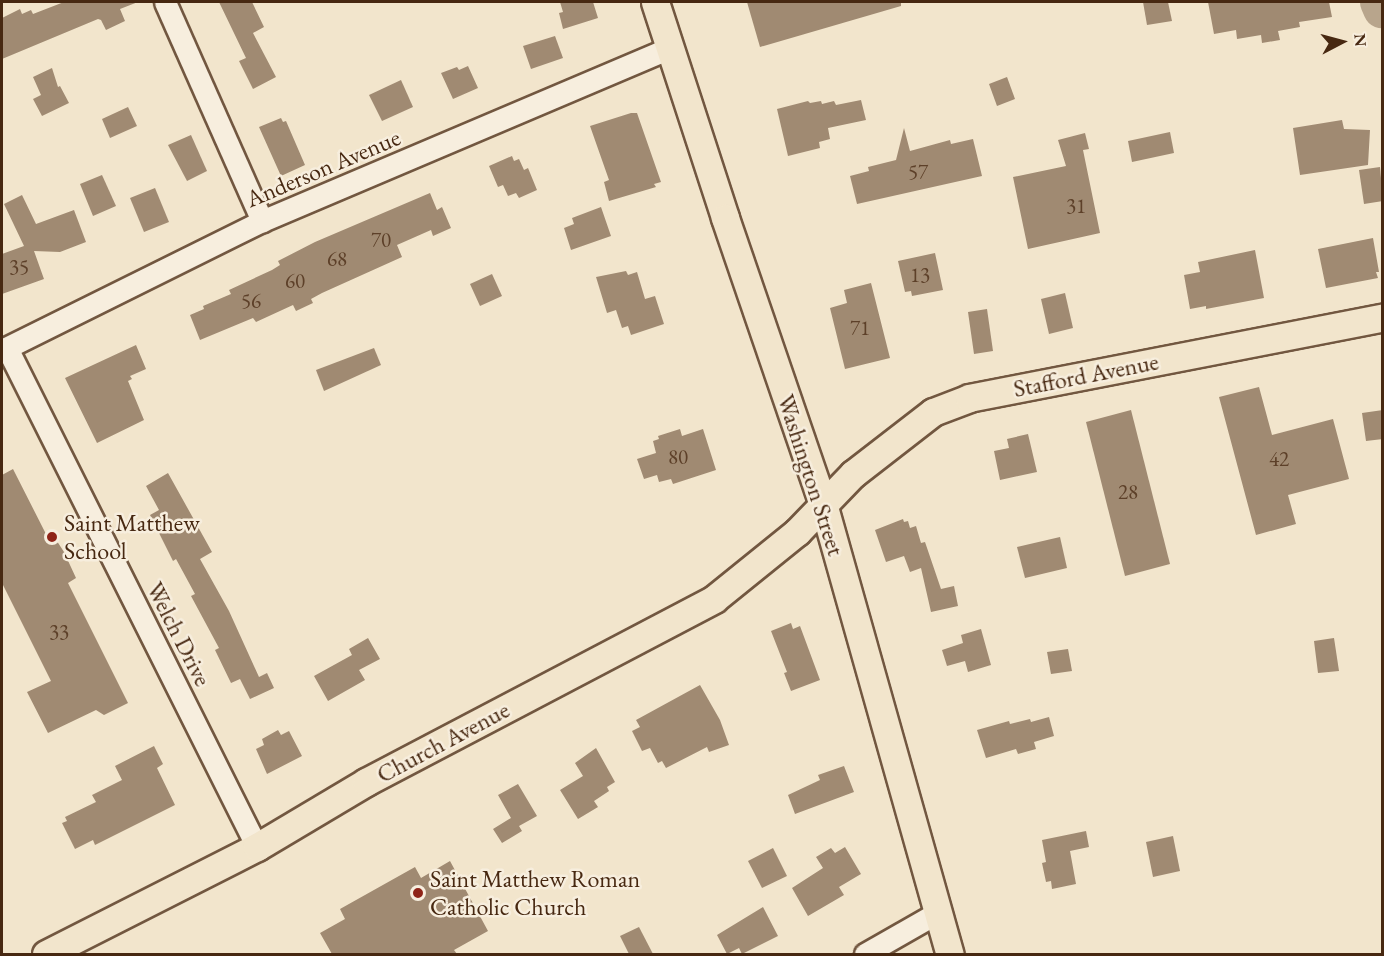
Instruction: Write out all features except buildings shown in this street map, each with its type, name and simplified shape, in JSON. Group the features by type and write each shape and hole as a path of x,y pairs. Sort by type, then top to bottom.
{"main road":[{"name":"Washington Street","path":"656,2 725,218 824,507 950,954"},
{"name":"Stafford Avenue","path":"824,507 853,474 933,412 969,399 1383,318"},
{"name":"Church Avenue","path":"46,954 257,848 366,782 714,599 753,570 824,507"}],"street":[{"path":"165,2 262,221"},
{"name":"Anderson Avenue","path":"4,349 262,221 671,47"},
{"name":"Welch Drive","path":"4,349 257,848"},
{"path":"865,954 937,913"}],"waterway":[{"path":"1379,2 1382,9"}],"place":[{"name":"Saint Matthew School","path":"52,537"},
{"name":"Saint Matthew Roman Catholic Church","path":"418,893"}]}
